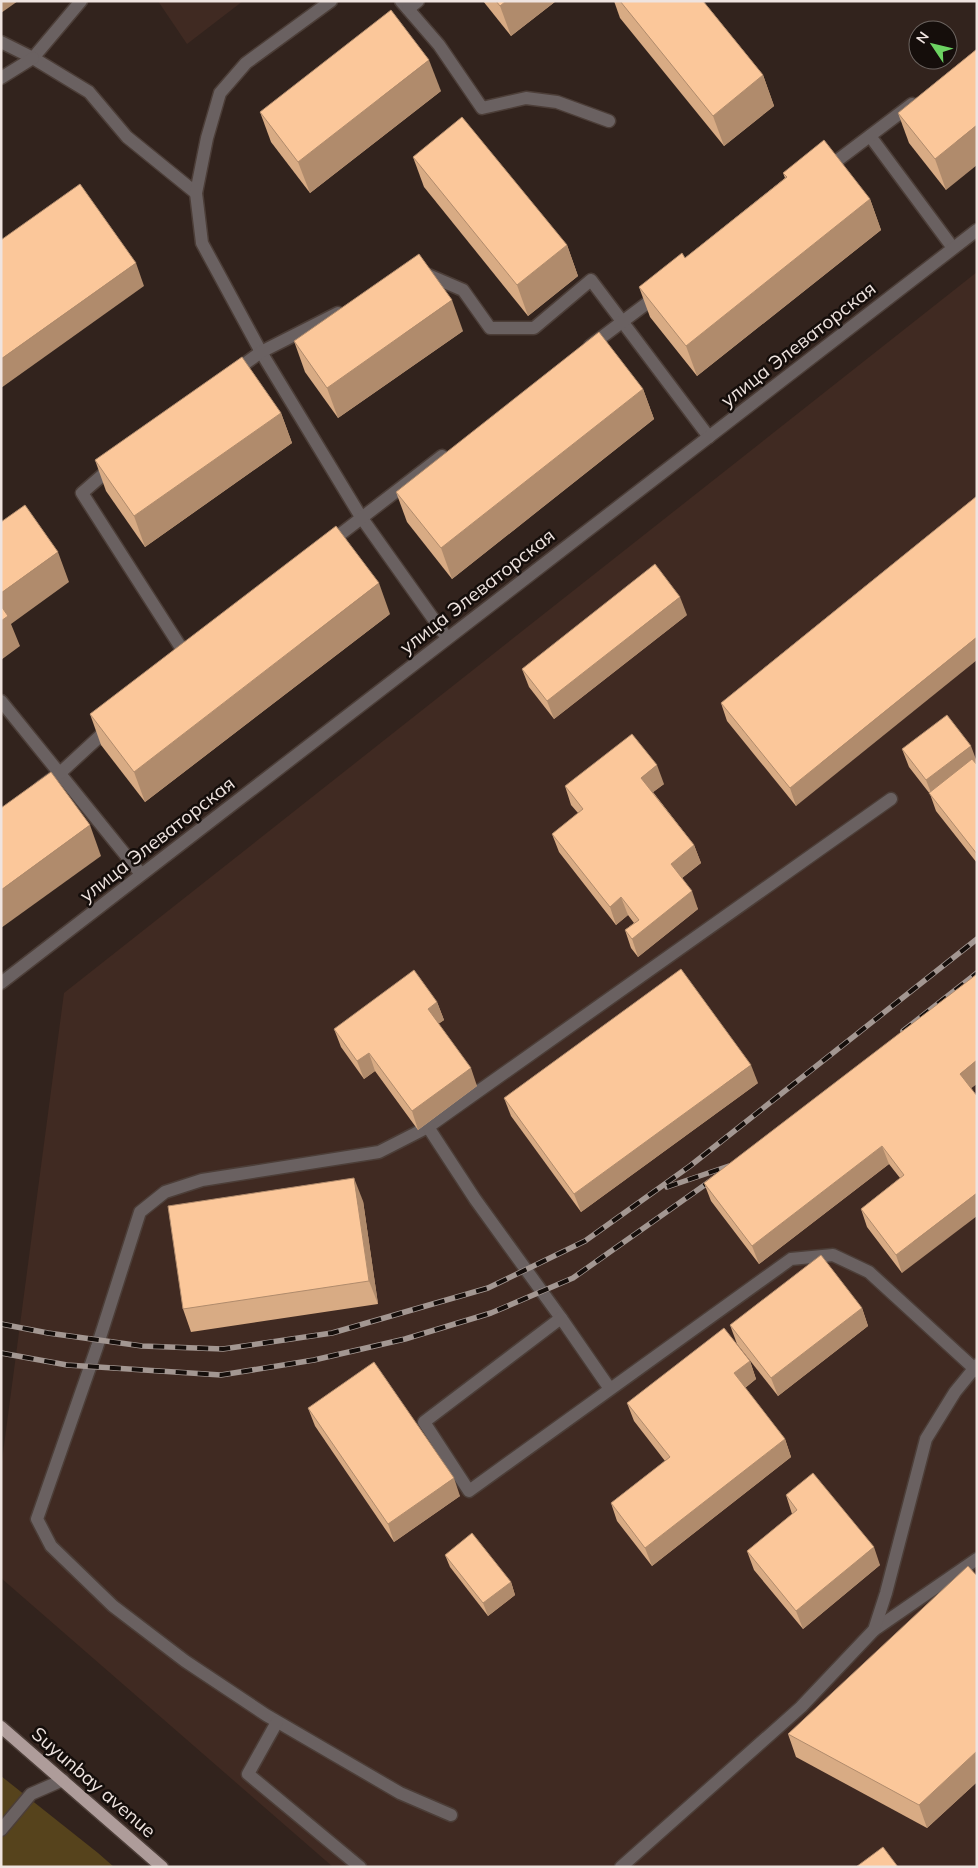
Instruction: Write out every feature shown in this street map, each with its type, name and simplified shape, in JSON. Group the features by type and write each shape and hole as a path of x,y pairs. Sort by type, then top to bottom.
{"main road":[{"name":"Suyunbay avenue","path":"1,1727 162,1867"}],"street":[{"path":"1,78 33,58 81,1"},
{"path":"331,1 246,63 220,93 207,138 196,194 202,243 261,352 361,517 447,638"},
{"path":"409,4 482,108 526,98 557,102 609,121"},
{"path":"1,42 33,58 89,92 127,136 196,194"},
{"path":"814,178 923,96"},
{"path":"870,136 953,248"},
{"name":"улица Элеваторская","path":"1,982 977,230"},
{"path":"412,276 421,272 463,290 490,328 534,328 591,280 709,437"},
{"path":"582,351 670,286"},
{"path":"221,382 261,352 350,308"},
{"path":"316,553 456,446"},
{"path":"127,454 82,492 183,660 197,648"},
{"path":"1,701 141,874"},
{"path":"31,795 60,773 123,715"},
{"path":"451,1815 400,1793 277,1722 186,1661 113,1606 51,1546 37,1519 97,1347 140,1212 165,1192 193,1183 380,1152 428,1127 891,798"},
{"path":"428,1127 475,1199 610,1389"},
{"path":"561,1318 424,1422 469,1490 791,1259 833,1255 869,1272 976,1368 955,1392 926,1439 886,1593 874,1630"},
{"path":"621,1867 801,1707 874,1630 977,1559"},
{"path":"277,1722 248,1774 360,1867"},
{"path":"1,1830 31,1794 63,1780"}],"shaded area":[{"path":"158,1 243,1 187,44"},
{"path":"977,272 977,1867 333,1867 1,1578 1,1468 64,993"},
{"path":"1,1776 98,1853 114,1867 1,1867"}],"building":[{"path":"496,1 506,1 500,6"},
{"path":"620,1 703,1 763,75 713,116"},
{"path":"391,10 429,60 298,162 260,112"},
{"path":"977,49 977,125 935,159 898,113 951,70 958,70 958,64"},
{"path":"462,117 567,245 517,285 413,157"},
{"path":"824,140 870,199 686,346 639,287 682,253 685,258 787,177 783,173"},
{"path":"80,184 136,263 1,359 1,240"},
{"path":"419,254 452,300 327,388 294,341"},
{"path":"599,332 643,389 441,548 396,492"},
{"path":"242,357 281,413 134,516 95,460"},
{"path":"977,496 977,637 790,788 721,703"},
{"path":"25,505 58,552 1,593 1,522"},
{"path":"336,526 379,583 134,772 90,714"},
{"path":"655,564 680,597 547,701 522,669"},
{"path":"1,606 8,616 1,621"},
{"path":"947,715 971,746 926,780 902,749"},
{"path":"632,734 657,765 641,778 694,845 671,864 692,891 632,939 625,930 639,920 621,897 610,907 552,834 583,809 565,786"},
{"path":"972,759 977,765 977,854 929,793"},
{"path":"51,772 90,825 1,890 1,808"},
{"path":"681,969 751,1065 574,1194 504,1098"},
{"path":"414,970 437,1002 428,1009 471,1068 412,1111 369,1053 357,1061 334,1029"},
{"path":"977,974 977,1060 960,1074 977,1096 977,1193 896,1255 861,1209 904,1175 882,1146 752,1246 704,1183"},
{"path":"354,1178 369,1281 183,1309 168,1206"},
{"path":"821,1255 862,1308 771,1378 730,1325"},
{"path":"724,1328 750,1361 734,1373 785,1439 645,1548 611,1503 670,1457 627,1403"},
{"path":"374,1362 454,1478 388,1524 308,1408"},
{"path":"813,1473 874,1547 796,1611 747,1551 797,1510 786,1495"},
{"path":"472,1533 511,1582 483,1603 445,1555"},
{"path":"968,1566 977,1576 977,1751 919,1805 788,1734"},
{"path":"883,1847 898,1867 856,1867"}],"railway":[{"path":"1,1324 48,1333 142,1346 223,1349 332,1333 488,1288 585,1241 690,1166 977,939"},
{"path":"903,1031 977,973"},
{"path":"667,1187 729,1166"},
{"path":"1,1353 67,1365 221,1375 314,1360 405,1339 491,1313 573,1278 716,1177"}]}
